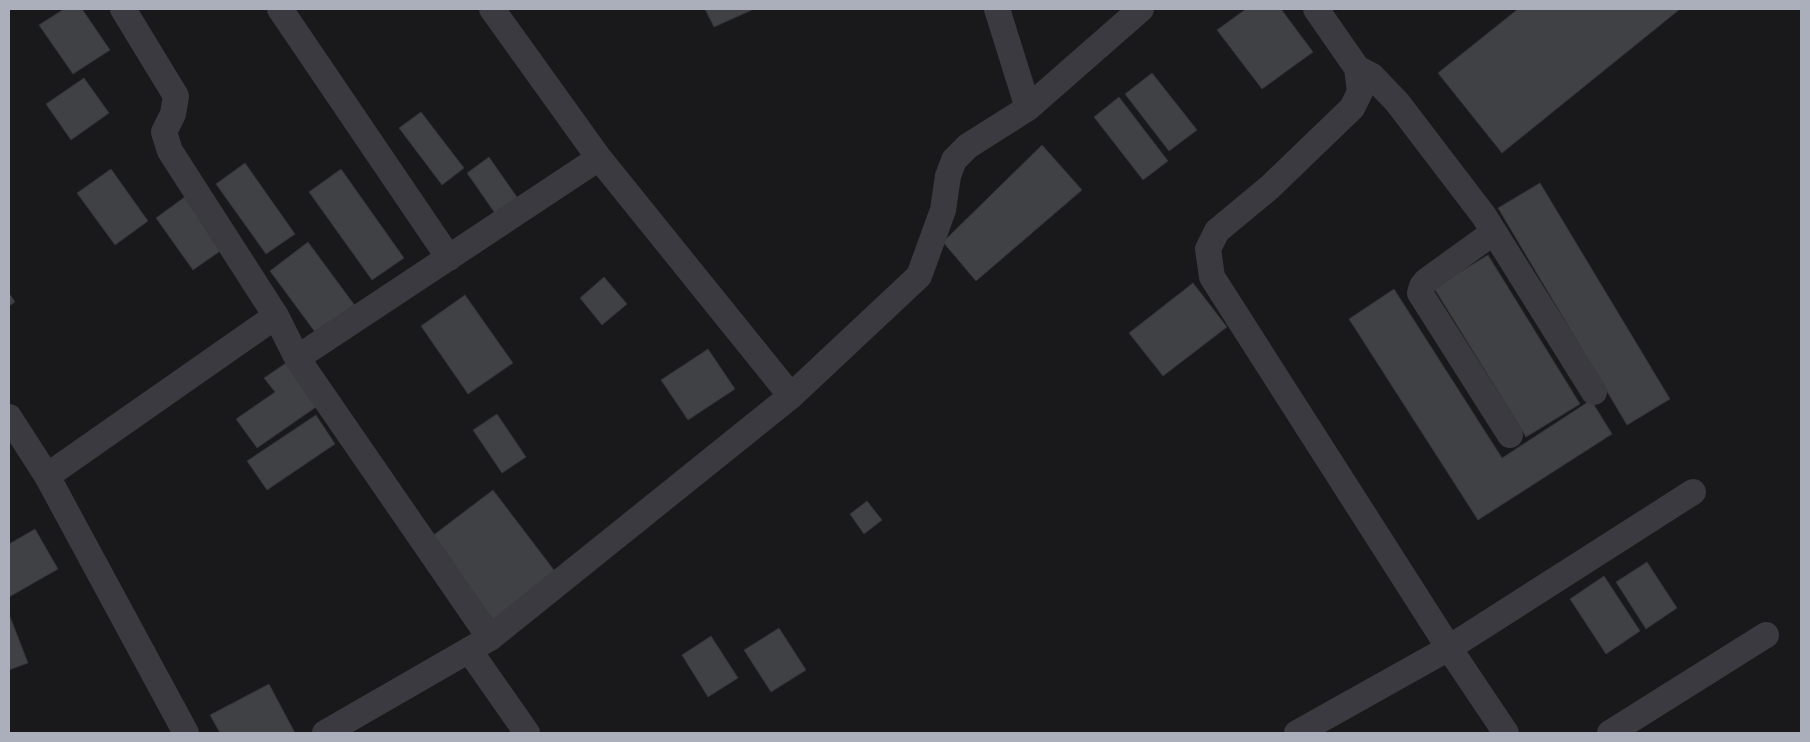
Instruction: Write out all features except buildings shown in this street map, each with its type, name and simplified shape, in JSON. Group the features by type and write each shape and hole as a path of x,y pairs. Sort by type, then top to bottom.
{"street":[{"path":"123,9 176,96 173,114 164,132 170,151 276,316 297,358 480,644 527,733"},
{"path":"280,9 449,258"},
{"path":"492,9 599,158 791,396"},
{"path":"997,9 1028,108"},
{"path":"325,733 480,644 791,396 920,276 943,210 948,176 954,160 968,146 1028,108 1141,9"},
{"path":"1316,9 1357,68 1372,76 1397,102 1484,216 1594,392"},
{"path":"1357,68 1360,92 1352,108 1270,187 1217,231 1208,249 1212,277 1449,648 1506,733"},
{"path":"297,358 599,158"},
{"path":"1494,232 1426,281 1422,286 1420,294 1510,435"},
{"path":"47,476 276,316"},
{"path":"9,417 47,476 186,733"},
{"path":"1297,733 1449,648 1693,492"},
{"path":"1610,733 1766,635"}]}
